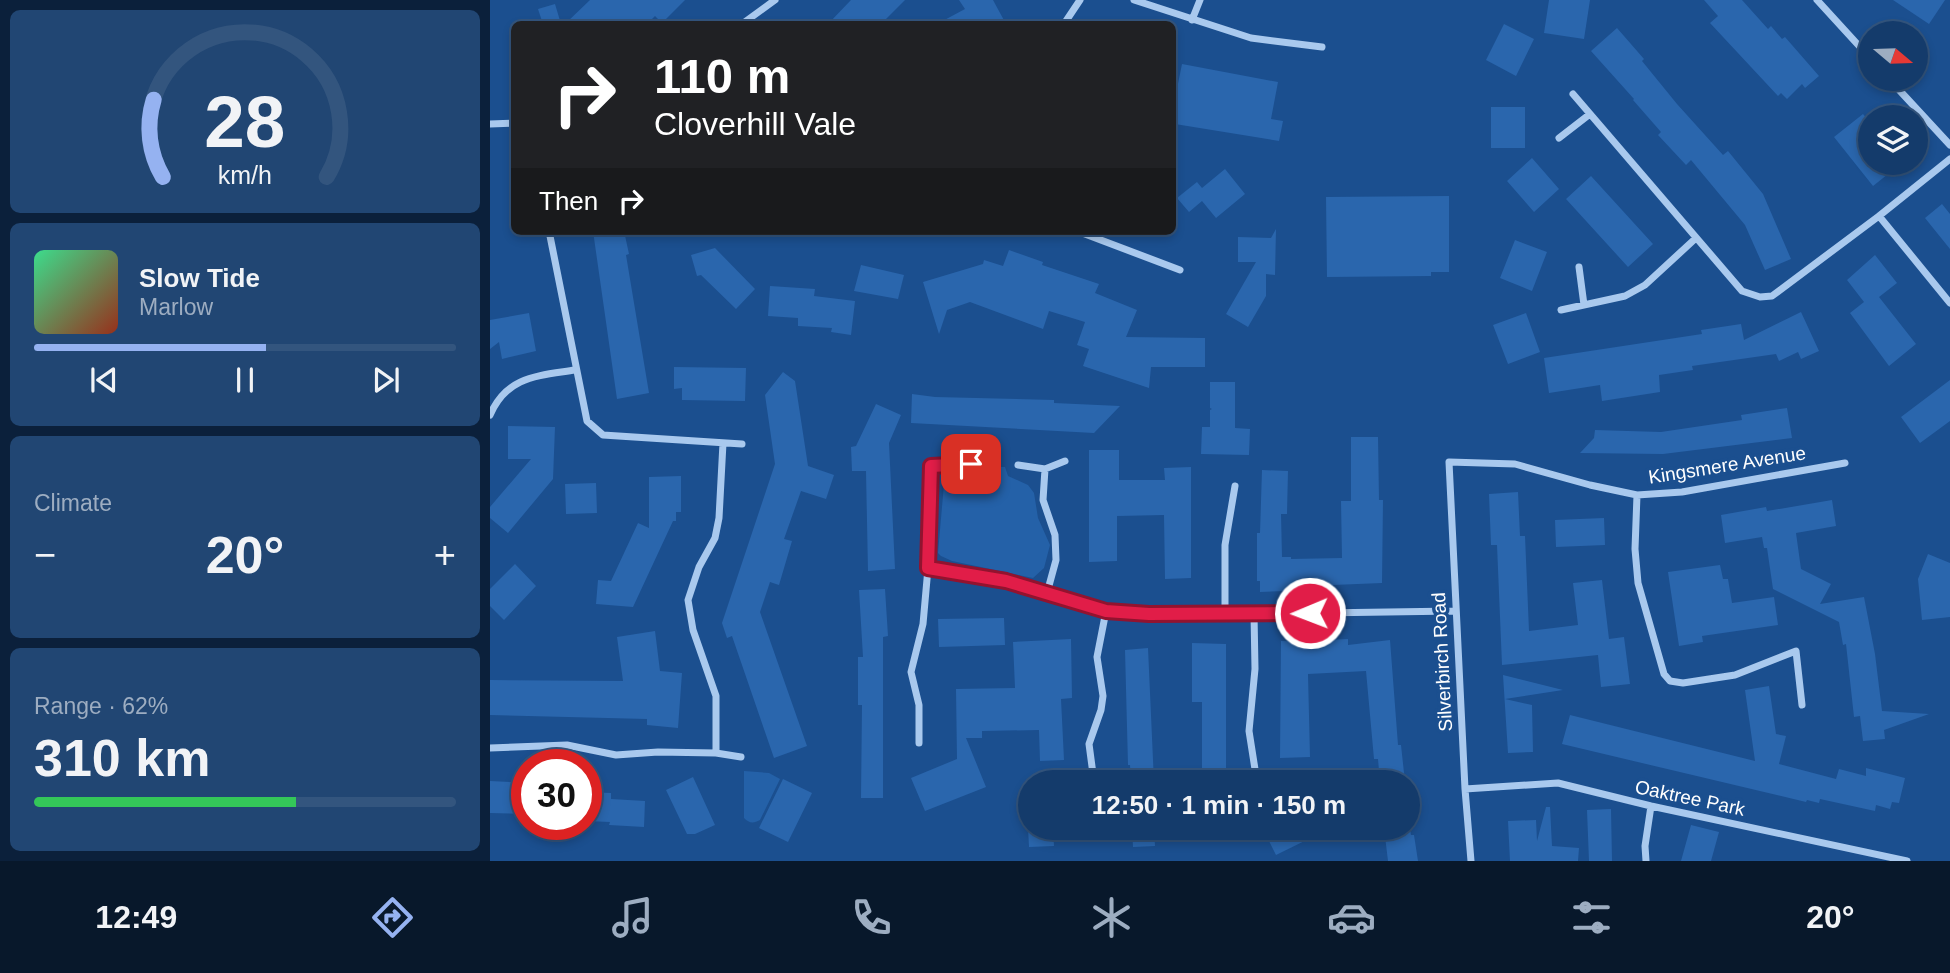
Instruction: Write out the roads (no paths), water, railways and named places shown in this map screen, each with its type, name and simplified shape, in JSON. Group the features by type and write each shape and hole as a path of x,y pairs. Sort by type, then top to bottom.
{"street":[{"path":"746,21 775,0"},
{"path":"1066,21 1080,0"},
{"path":"1134,0 1251,38 1322,47"},
{"path":"1192,20 1200,0"},
{"path":"1817,0 1858,44"},
{"path":"1900,91 1950,145"},
{"path":"1573,94 1742,291 1760,297 1772,296 1950,159"},
{"path":"1559,138 1590,114"},
{"path":"490,124 511,123"},
{"path":"1879,216 1950,303"},
{"path":"550,235 587,421 603,435 742,444"},
{"path":"1088,235 1180,270"},
{"path":"1561,310 1625,296 1645,285 1696,238"},
{"path":"1579,267 1584,305"},
{"path":"490,415 498,396 529,377 575,370"},
{"path":"716,753 716,696 694,630 688,600 699,567 715,538 719,518 723,443"},
{"path":"1018,465 1045,469 1065,461"},
{"name":"Kingsmere Avenue","path":"1449,462 1515,464 1637,495 1682,492 1845,463"},
{"name":"Silverbirch Road","path":"1449,462 1465,789 1472,861"},
{"path":"919,743 919,705 911,672 923,624 928,568 931,466 971,464"},
{"path":"1045,469 1043,500 1055,535 1056,560 1047,593"},
{"path":"1225,614 1225,545 1235,486"},
{"path":"1637,495 1635,549 1638,583 1664,674 1670,681 1683,683 1735,675 1797,651 1802,705"},
{"path":"928,568 1006,581 1106,611 1254,614 1455,611"},
{"path":"1092,770 1088,744 1101,710 1103,696 1097,657 1106,611"},
{"path":"1254,614 1255,669 1249,731 1255,770"},
{"path":"490,748 567,746 616,755 658,752 716,753 741,757"},
{"name":"Oaktree Park","path":"1465,789 1558,783 1651,806 1907,861"},
{"path":"1646,861 1645,846 1651,806"}]}
